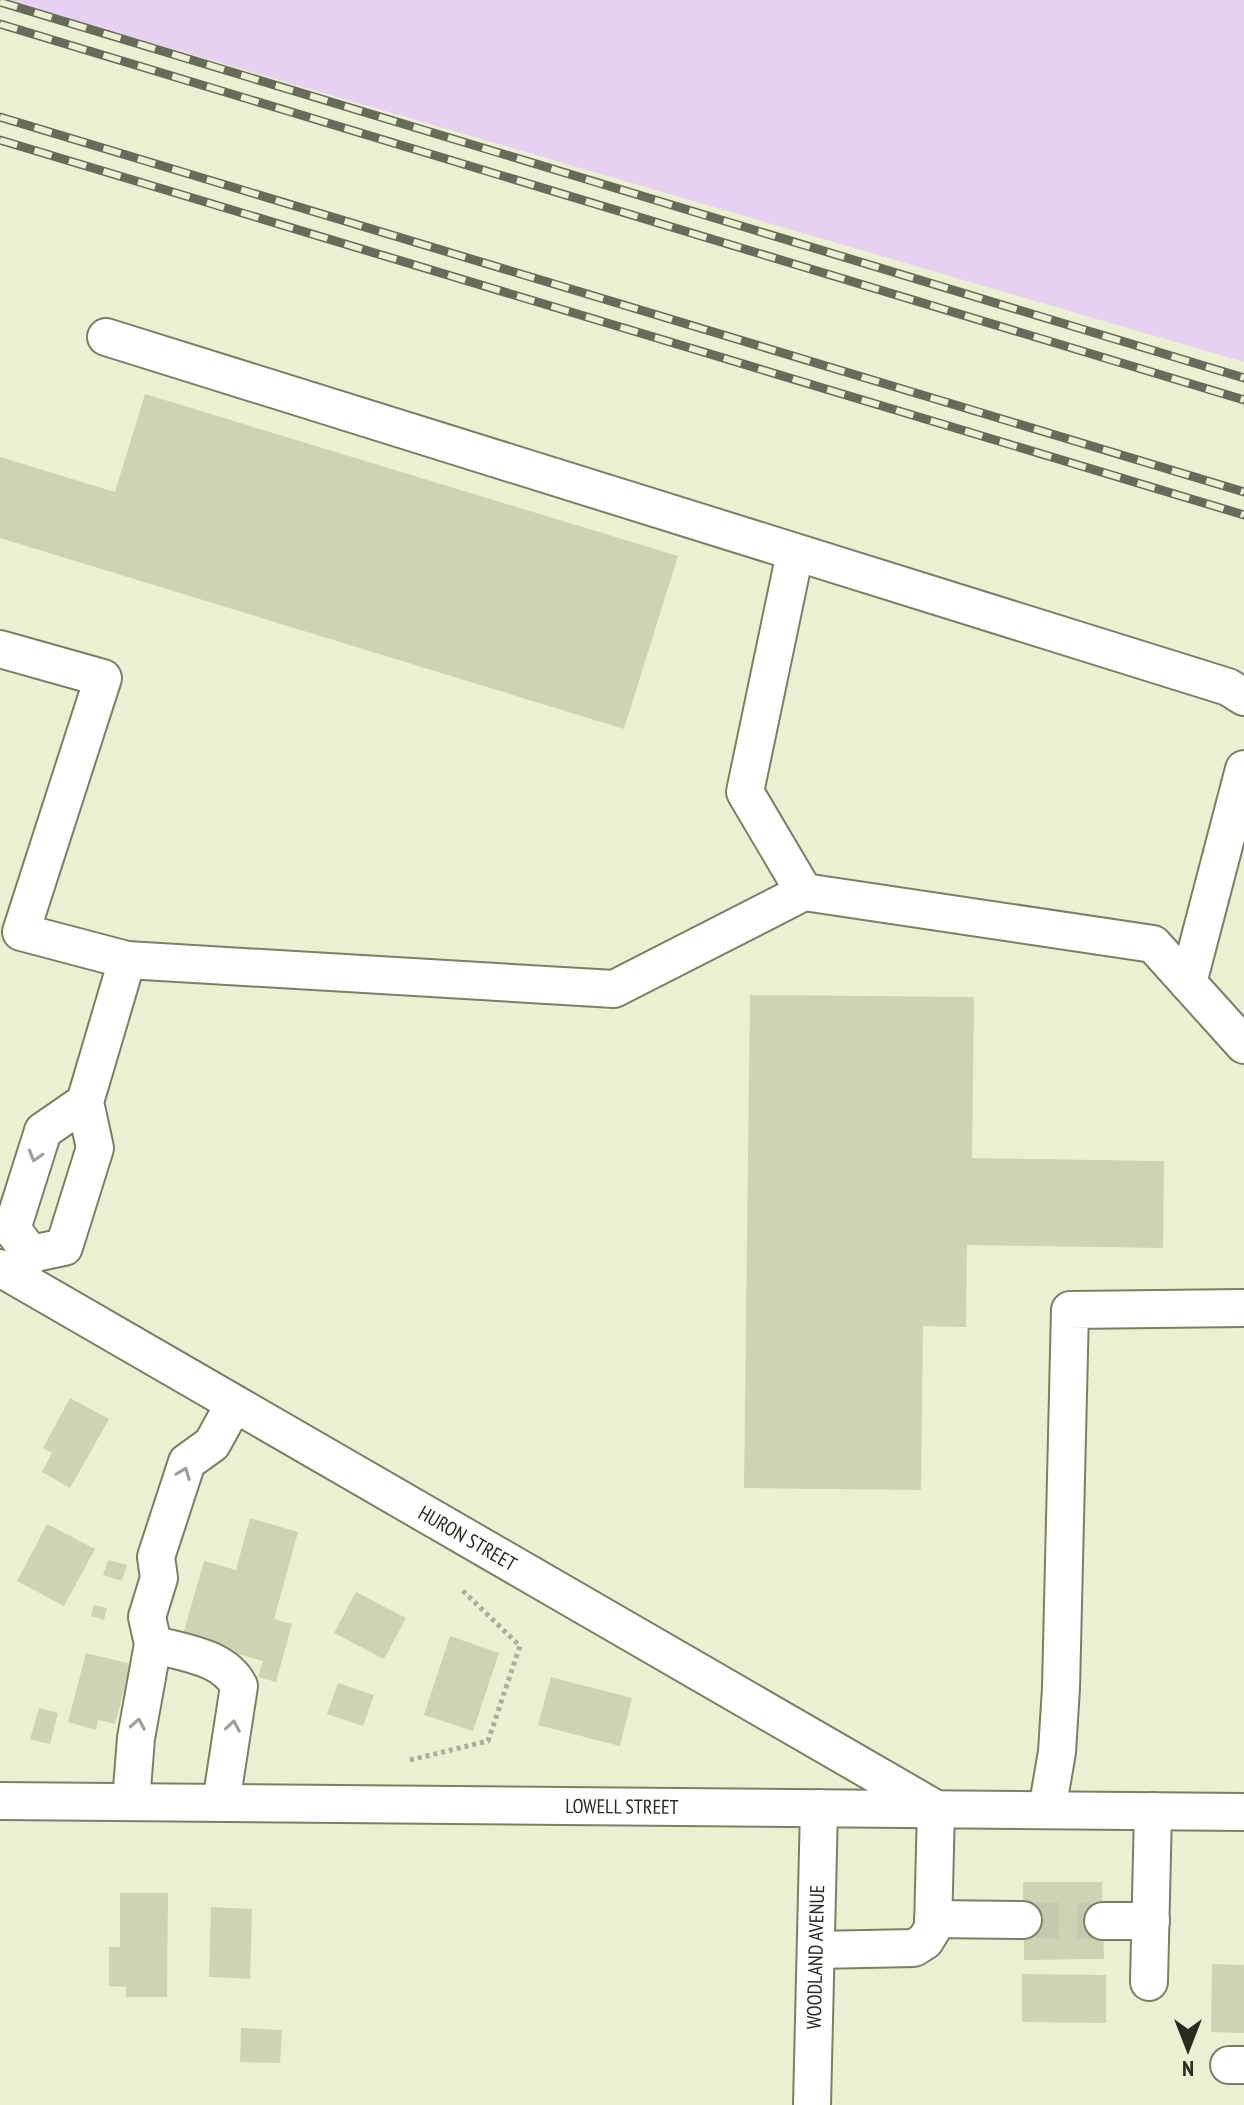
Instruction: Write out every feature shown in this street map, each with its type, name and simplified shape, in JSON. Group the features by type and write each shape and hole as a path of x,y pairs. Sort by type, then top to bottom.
{"street":[{"path":"106,337 1228,687 1244,697"},
{"path":"795,553 745,792 804,892"},
{"path":"0,649 103,678 21,932 127,960 614,989 804,892 1153,944 1244,1045"},
{"path":"1188,983 1244,769"},
{"path":"85,1102 43,1131 12,1229 15,1266 64,1247 95,1148 85,1102 127,960"},
{"name":"HURON STREET","path":"15,1266 234,1404 936,1809"},
{"path":"1047,1810 1057,1752 1061,1688 1070,1310 1244,1308"},
{"path":"131,1802 136,1738 153,1644 147,1617 159,1578 156,1557 187,1462 212,1444 234,1404"},
{"path":"153,1644 222,1665 234,1676 239,1686 221,1803"},
{"name":"LOWELL STREET","path":"0,1801 1244,1812"},
{"name":"WOODLAND AVENUE","path":"812,2105 819,1808"},
{"path":"816,1950 914,1948 925,1941 933,1928 936,1809"},
{"path":"1149,1982 1153,1811"},
{"path":"933,1919 1023,1920"},
{"path":"1103,1921 1151,1921"}],"path":[{"path":"410,1760 488,1741 520,1646 461,1589"}],"shaded area":[{"path":"5,0 1244,0 1244,362"}],"building":[{"path":"145,394 678,556 624,729 0,538 0,457 115,492"},
{"path":"750,995 974,997 972,1158 1164,1161 1163,1248 967,1245 966,1327 923,1326 921,1490 744,1488"},
{"path":"70,1398 109,1419 70,1488 42,1472 52,1453 43,1448"},
{"path":"250,1518 298,1532 274,1619 292,1624 276,1682 258,1677 263,1661 182,1638 204,1561 236,1570"},
{"path":"47,1524 95,1549 64,1606 17,1581"},
{"path":"108,1560 127,1565 122,1581 103,1575"},
{"path":"356,1592 406,1618 384,1659 334,1633"},
{"path":"94,1605 107,1608 104,1620 91,1616"},
{"path":"450,1636 499,1653 473,1731 424,1715"},
{"path":"86,1653 131,1664 115,1724 98,1720 96,1730 68,1722"},
{"path":"551,1677 632,1698 620,1746 538,1725"},
{"path":"338,1683 374,1695 363,1726 327,1714"},
{"path":"39,1708 58,1713 50,1744 30,1739"},
{"path":"1023,1882 1102,1882 1104,1959 1024,1960"},
{"path":"120,1893 168,1893 167,1997 126,1997 126,1987 109,1986 109,1947 120,1947"},
{"path":"211,1907 252,1909 250,1979 209,1977"},
{"path":"1212,1964 1244,1965 1244,2033 1211,2032"},
{"path":"1022,1974 1106,1975 1106,2023 1022,2022"},
{"path":"241,2028 282,2030 280,2063 240,2062"}],"tunnel":[{"path":"1023,1920 1103,1921"}],"railway":[{"path":"0,2 1244,378"},
{"path":"0,24 1244,400"},
{"path":"0,117 1244,492"},
{"path":"0,140 1244,515"}]}
